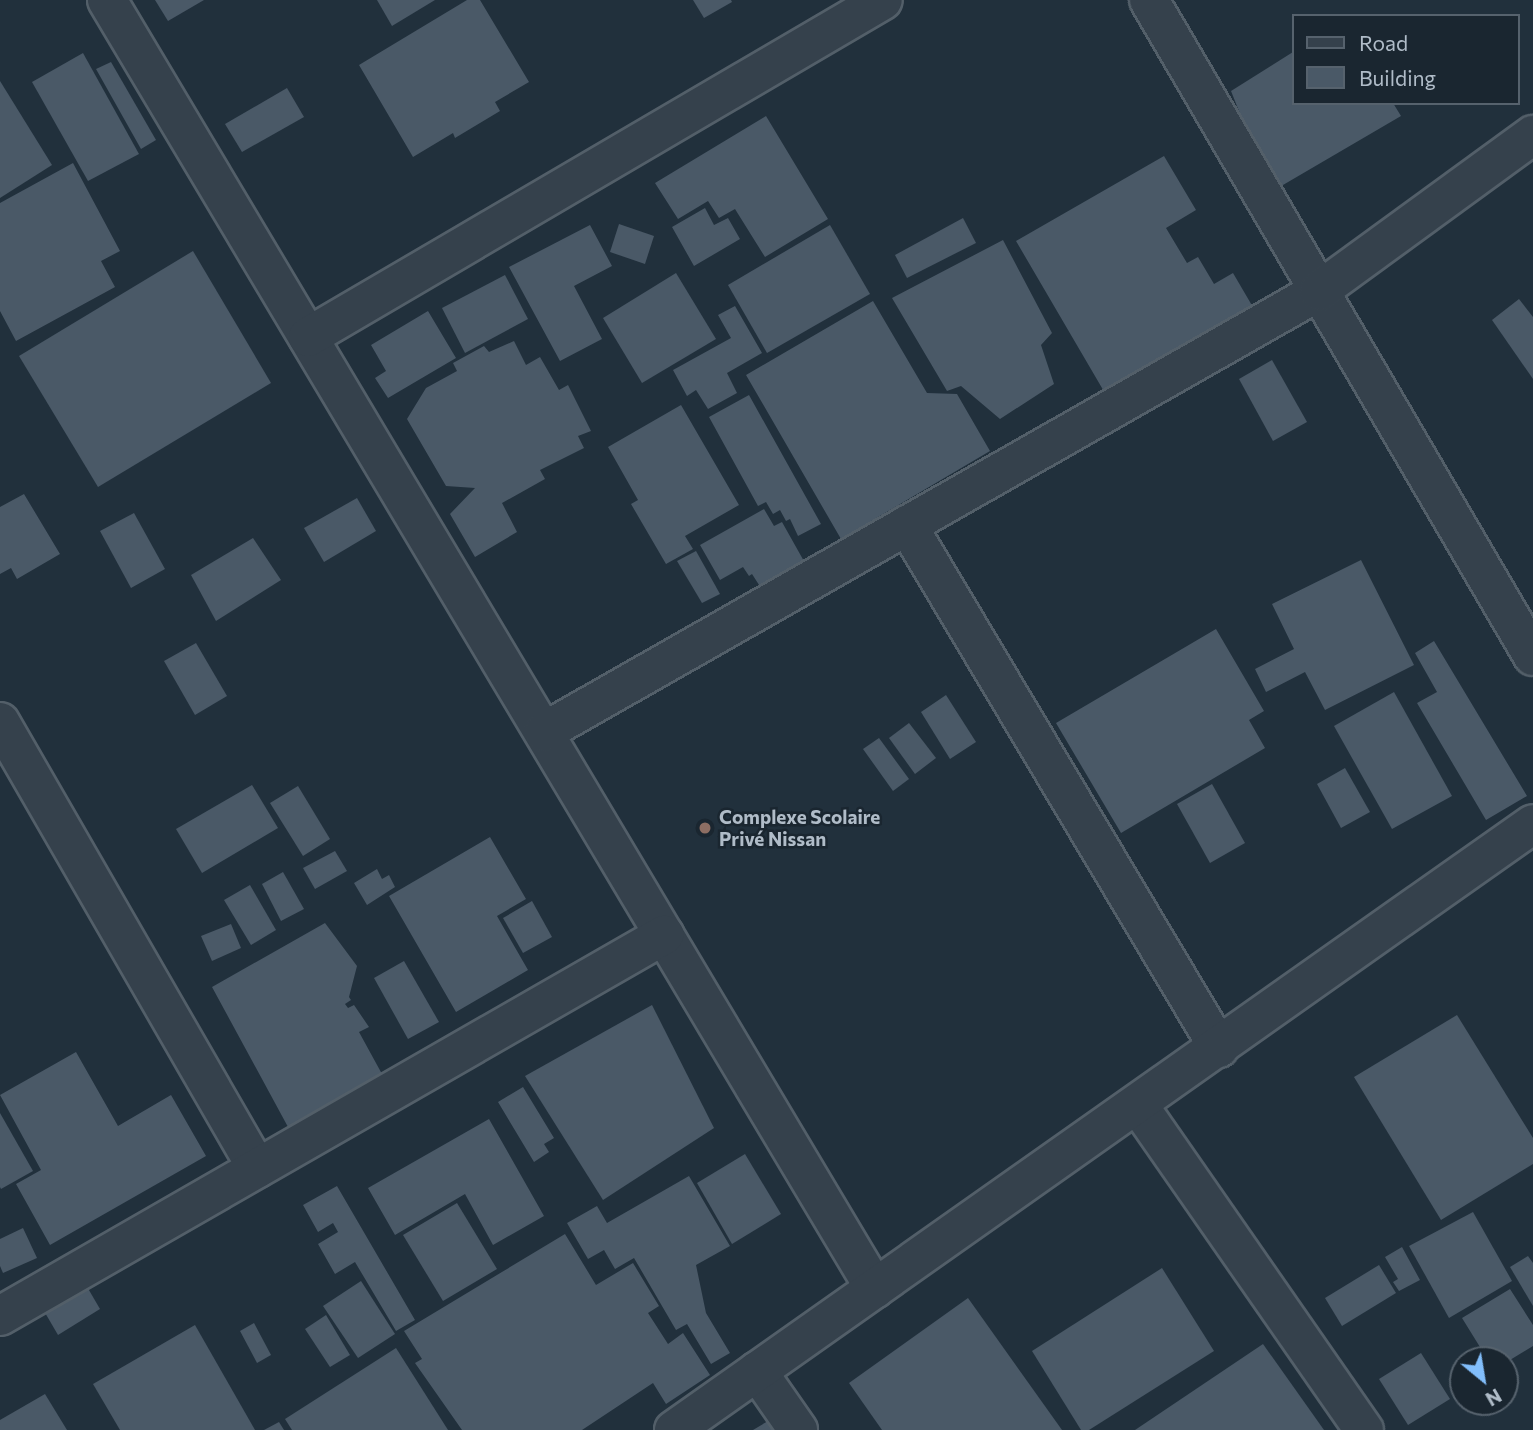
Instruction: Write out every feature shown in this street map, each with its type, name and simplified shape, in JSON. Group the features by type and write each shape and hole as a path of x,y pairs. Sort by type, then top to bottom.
{"street":[{"path":"107,0 875,1289"},
{"path":"307,337 883,0"},
{"path":"1149,0 1533,656"},
{"path":"544,732 1319,291 1533,135"},
{"path":"907,525 1219,1048"},
{"path":"0,722 257,1168"},
{"path":"674,1430 1533,824"},
{"path":"0,1316 664,935"},
{"path":"1138,1105 1364,1430"},
{"path":"757,1371 798,1430"}],"building":[{"path":"155,0 204,0 168,21"},
{"path":"377,0 435,0 392,26"},
{"path":"467,0 480,0 529,82 495,102 500,111 455,138 453,133 413,157 359,65"},
{"path":"693,0 731,0 732,2 704,18"},
{"path":"83,53 139,154 88,181 32,82"},
{"path":"1292,53 1292,105 1394,105 1401,116 1271,192 1231,91"},
{"path":"111,62 156,140 141,149 96,69"},
{"path":"0,81 52,165 0,198"},
{"path":"287,88 304,117 242,152 225,124"},
{"path":"766,116 828,219 765,257 735,209 719,218 708,201 678,219 655,183"},
{"path":"1164,156 1196,210 1166,228 1187,263 1198,257 1214,284 1233,273 1257,314 1109,400 1016,241"},
{"path":"73,163 120,251 101,261 115,287 16,341 0,311 0,203"},
{"path":"705,208 714,225 728,218 740,239 694,266 672,227"},
{"path":"963,218 976,243 907,278 895,255"},
{"path":"619,224 654,236 645,264 610,252"},
{"path":"590,225 612,266 574,286 602,339 560,361 509,267"},
{"path":"830,225 870,294 767,353 728,285"},
{"path":"1003,240 1052,333 1041,345 1054,384 1000,419 961,386 947,391 892,298"},
{"path":"193,251 271,383 98,487 19,356"},
{"path":"676,273 716,339 642,383 603,318"},
{"path":"505,275 528,319 465,353 442,308"},
{"path":"1519,299 1533,317 1533,379 1492,320"},
{"path":"873,301 927,393 957,394 990,451 841,539 746,375"},
{"path":"735,306 762,353 727,373 737,393 708,409 696,390 687,396 673,370 731,338 718,315"},
{"path":"428,311 456,358 388,398 375,378 386,371 371,345"},
{"path":"514,341 526,365 540,357 559,390 568,385 591,431 578,436 584,448 540,470 545,479 502,503 517,532 475,557 450,514 475,488 446,486 407,419 426,388 457,371 453,363 484,346 489,352"},
{"path":"1272,360 1307,422 1273,441 1239,379"},
{"path":"749,395 821,524 798,536 790,519 786,521 780,510 773,514 766,502 758,506 709,417"},
{"path":"681,405 739,505 685,536 693,549 666,564 631,504 638,500 608,447"},
{"path":"24,494 60,554 17,579 11,568 0,574 0,507"},
{"path":"357,498 376,531 324,562 304,528"},
{"path":"764,509 774,526 782,522 805,563 761,588 752,574 749,576 743,567 720,580 700,545"},
{"path":"134,513 165,569 131,588 100,531"},
{"path":"253,538 281,580 216,621 191,575"},
{"path":"696,551 720,594 702,603 677,561"},
{"path":"1361,560 1414,665 1325,710 1305,672 1266,692 1255,669 1294,649 1272,604"},
{"path":"1216,629 1264,711 1249,720 1265,748 1121,833 1056,723"},
{"path":"1434,641 1527,796 1486,820 1417,703 1437,692 1415,653"},
{"path":"196,643 227,696 195,715 164,661"},
{"path":"1394,692 1452,796 1392,829 1334,726"},
{"path":"946,695 976,742 950,759 921,712"},
{"path":"909,723 936,758 915,774 889,738"},
{"path":"879,738 909,779 893,791 863,749"},
{"path":"1345,768 1370,812 1341,828 1317,784"},
{"path":"1212,784 1245,843 1210,863 1177,804"},
{"path":"252,785 278,828 202,873 176,829"},
{"path":"298,786 330,839 303,856 270,803"},
{"path":"490,837 526,899 497,916 528,970 456,1012 389,896"},
{"path":"335,851 347,871 315,889 303,868"},
{"path":"377,869 382,879 389,875 395,887 367,905 354,883"},
{"path":"283,872 304,909 281,921 262,884"},
{"path":"250,885 276,930 251,945 224,900"},
{"path":"532,901 552,937 523,953 503,918"},
{"path":"325,923 357,966 349,997 351,1000 345,1004 348,1008 354,1005 369,1027 359,1032 382,1074 288,1127 212,987"},
{"path":"231,924 241,948 212,961 201,936"},
{"path":"404,961 439,1022 408,1039 374,978"},
{"path":"652,1005 714,1128 603,1200 525,1076"},
{"path":"1457,1015 1533,1138 1533,1164 1441,1220 1354,1077"},
{"path":"76,1052 118,1126 171,1095 206,1156 50,1245 16,1184 41,1170 0,1095"},
{"path":"523,1087 554,1138 544,1144 549,1152 534,1162 498,1102"},
{"path":"0,1113 33,1171 1,1189 0,1187"},
{"path":"489,1119 544,1216 493,1245 465,1194 395,1235 368,1188"},
{"path":"745,1154 781,1214 732,1244 697,1183"},
{"path":"689,1176 730,1246 696,1265 706,1313 730,1353 711,1364 687,1324 676,1330 634,1258 615,1269 604,1250 588,1259 567,1223 597,1206 607,1223"},
{"path":"337,1186 415,1320 396,1331 355,1262 335,1274 318,1244 338,1232 333,1223 318,1232 303,1205"},
{"path":"457,1203 497,1269 443,1301 403,1235"},
{"path":"1473,1212 1512,1281 1449,1318 1409,1246"},
{"path":"23,1228 37,1258 3,1273 0,1266 0,1239"},
{"path":"565,1234 596,1285 633,1263 659,1306 648,1313 668,1344 683,1333 710,1375 666,1404 653,1383 582,1430 462,1430 415,1363 422,1359 404,1331"},
{"path":"1402,1247 1420,1280 1399,1291 1393,1282 1398,1279 1385,1257"},
{"path":"1528,1256 1533,1263 1533,1306 1510,1267"},
{"path":"1379,1265 1396,1293 1342,1326 1325,1298"},
{"path":"1162,1268 1214,1351 1089,1430 1081,1430 1032,1351"},
{"path":"361,1281 395,1334 358,1358 323,1306"},
{"path":"86,1285 100,1309 58,1335 44,1311"},
{"path":"1510,1289 1533,1325 1533,1346 1519,1354 1519,1346 1479,1346 1462,1318"},
{"path":"968,1298 1062,1430 882,1430 849,1383"},
{"path":"326,1315 350,1355 330,1367 305,1329"},
{"path":"254,1323 271,1355 257,1363 240,1331"},
{"path":"195,1325 255,1430 120,1430 93,1384"},
{"path":"1263,1344 1324,1430 1135,1430"},
{"path":"396,1348 448,1430 292,1430 285,1419"},
{"path":"1421,1353 1449,1400 1408,1425 1379,1379"},
{"path":"45,1394 67,1430 0,1430 0,1420"},
{"path":"768,1421 773,1430 753,1430"},
{"path":"279,1422 284,1430 264,1430"}],"place":[{"name":"Complexe Scolaire Privé Nissan","path":"705,828"}]}
